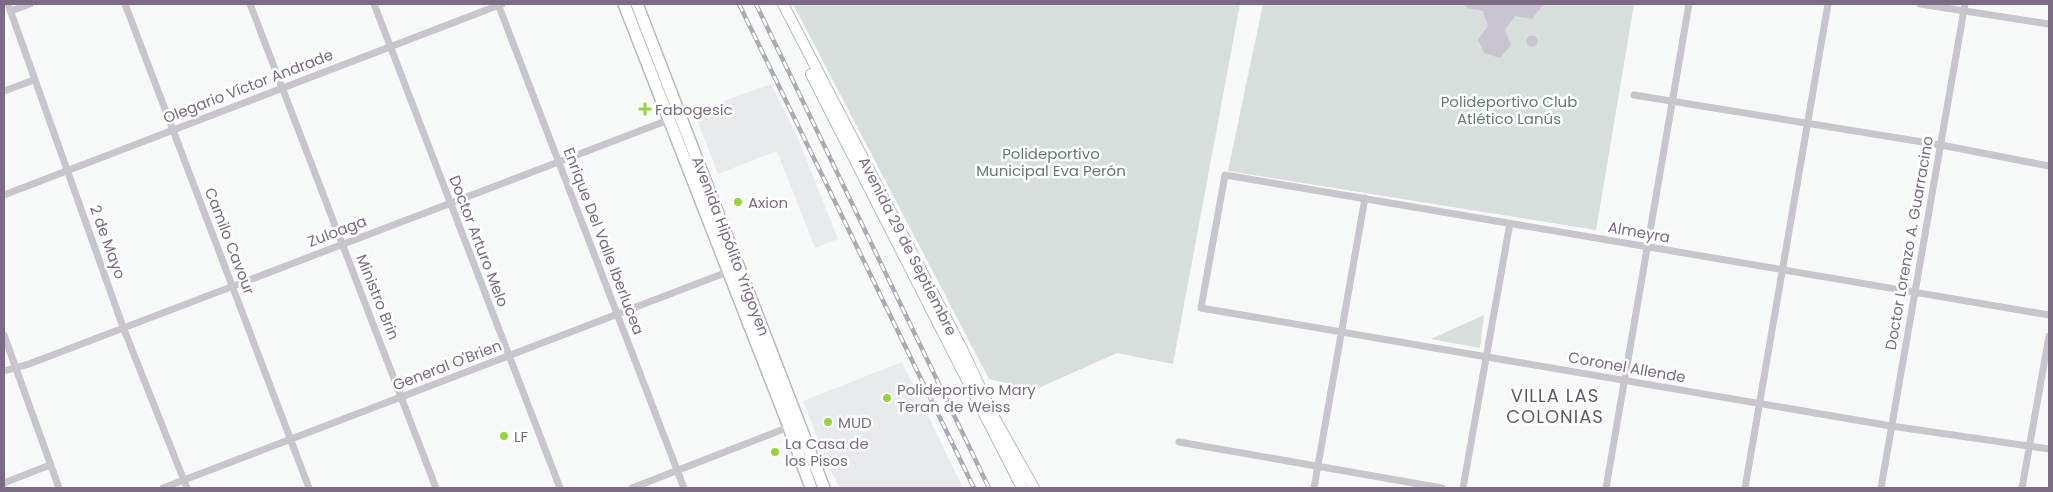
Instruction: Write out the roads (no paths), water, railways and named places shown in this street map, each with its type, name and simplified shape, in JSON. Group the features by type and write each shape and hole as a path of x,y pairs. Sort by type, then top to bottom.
{"main road":[{"name":"Avenida Hipólito Yrigoyen","path":"624,4 740,267 824,488"},
{"name":"Avenida Hipólito Yrigoyen","path":"638,4 729,271 811,488"}],"street":[{"path":"10,7 30,4"},
{"name":"Camilo Cavour","path":"125,4 310,488"},
{"name":"Ministro Brin","path":"250,4 436,488"},
{"name":"Doctor Arturo Melo","path":"374,4 560,488"},
{"name":"Olegario Víctor Andrade","path":"4,195 500,4"},
{"name":"Enrique Del Valle Iberlucea","path":"500,4 684,488"},
{"name":"Avenida 29 de Septiembre","path":"775,4 1022,488"},
{"name":"Avenida 29 de Septiembre","path":"783,4 961,348 995,418 1034,488"},
{"path":"1606,488 1626,381 1689,4"},
{"path":"1745,488 1828,4"},
{"path":"1920,4 1965,7 2049,24"},
{"name":"2 de Mayo","path":"10,7 34,80 123,327 187,488"},
{"name":"Doctor Lorenzo A. Guarracino","path":"1881,488 1965,7"},
{"path":"4,91 34,80"},
{"path":"1634,95 1941,146 2049,166"},
{"name":"Zuloaga","path":"4,371 233,286 675,117"},
{"name":"Almeyra","path":"1201,308 1225,175 2049,316"},
{"path":"1314,488 1365,198"},
{"path":"1463,488 1510,223"},
{"name":"General O'Brien","path":"163,488 740,267"},
{"name":"Coronel Allende","path":"1201,308 1891,426 2049,449"},
{"path":"4,335 59,488"},
{"path":"2022,488 2031,446 2049,336"},
{"path":"632,488 789,427"},
{"path":"1179,442 1442,488"},
{"path":"4,482 50,465"}],"railway":[{"path":"739,4 974,488"},
{"path":"756,4 989,488"}],"place":[{"name":"Fabogesic","path":"645,109"},
{"name":"Axion","path":"738,202"},
{"name":"Polideportivo Mary Teran de Weiss","path":"887,398"},
{"name":"MUD","path":"828,422"},
{"name":"LF","path":"504,436"},
{"name":"La Casa de los Pisos","path":"775,452"}],"district":[{"name":"VILLA LAS COLONIAS","path":"1555,405"}],"park label":[{"name":"Polideportivo Club Atlético Lanús","path":"1509,110"},
{"name":"Polideportivo Municipal Eva Perón","path":"1051,162"}]}
